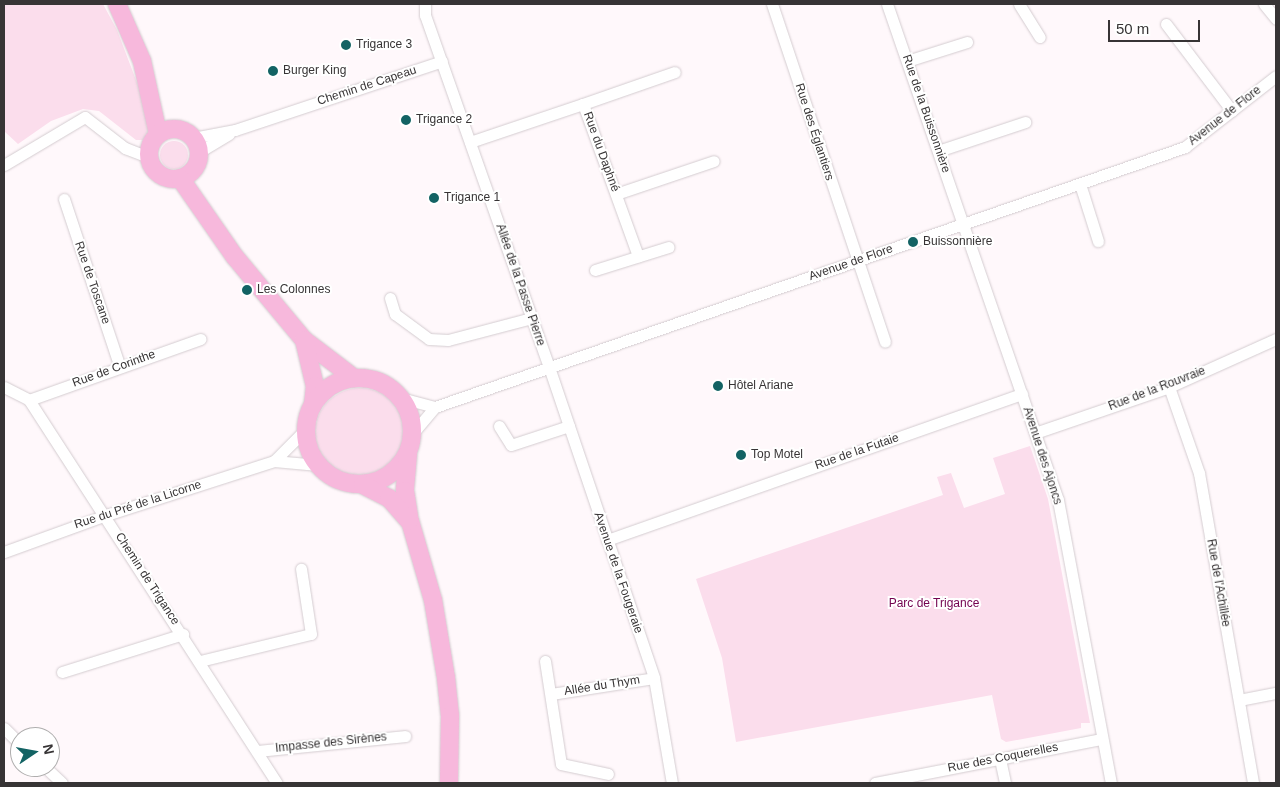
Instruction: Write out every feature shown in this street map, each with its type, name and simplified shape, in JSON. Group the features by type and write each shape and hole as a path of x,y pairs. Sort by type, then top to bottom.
{"main road":[{"path":"116,4 142,61 158,134 189,153"},
{"path":"149,90 189,153 205,215 235,257 304,340 354,378"},
{"path":"158,134 152,141 149,157 156,172 164,177 189,153"},
{"path":"304,340 310,358 314,386 313,404 306,429 311,454 318,466 339,480 363,484 389,498 410,521"},
{"path":"313,404 324,391 338,382 354,378 380,382 401,398 408,409 413,433 408,454 405,491 410,521 429,583 441,638 450,716 449,783"},
{"path":"363,484 390,475 408,454"}],"street":[{"path":"425,4 425,15 442,61"},
{"name":"Rue des Églantiers","path":"772,4 885,342"},
{"name":"Rue de la Buissonnière","path":"887,4 964,225"},
{"path":"1019,4 1040,37"},
{"path":"1264,4 1276,19"},
{"path":"1166,24 1232,111"},
{"path":"907,61 967,42"},
{"name":"Chemin de Capeau","path":"189,153 235,130 442,61"},
{"name":"Allée de la Passe Pierre","path":"442,61 549,367"},
{"path":"583,104 675,72"},
{"name":"Avenue de Flore","path":"435,407 1185,147 1276,76"},
{"name":"Rue du Daphné","path":"470,142 583,104 638,256"},
{"path":"4,165 85,117 125,148 149,157"},
{"path":"938,151 1026,122"},
{"path":"616,194 714,161"},
{"path":"1080,184 1098,242"},
{"name":"Rue de Toscane","path":"64,199 120,366"},
{"name":"Avenue des Ajoncs","path":"964,225 1058,500 1111,783"},
{"path":"594,270 669,246"},
{"path":"390,298 395,314 429,339 448,340 532,318"},
{"name":"Rue de Corinthe","path":"29,400 200,339"},
{"name":"Rue de la Rouvraie","path":"1035,433 1169,387 1276,339"},
{"name":"Avenue de la Fougeraie","path":"549,367 654,678 672,783"},
{"name":"Chemin de Trigance","path":"4,386 29,400 106,515 277,783"},
{"name":"Rue de l'Achillée","path":"1169,387 1199,473 1254,783"},
{"name":"Rue de la Futaie","path":"607,540 1022,394"},
{"path":"401,398 435,407 413,433"},
{"path":"499,426 511,445 569,426"},
{"path":"274,461 306,429"},
{"path":"274,461 318,466"},
{"name":"Rue du Pré de la Licorne","path":"4,552 106,515 274,461"},
{"path":"200,661 310,634 301,569"},
{"path":"62,672 183,634"},
{"name":"Allée du Thym","path":"545,661 560,764 608,774"},
{"name":"Allée du Thym","path":"551,694 654,678"},
{"path":"1239,700 1276,693"},
{"name":"Impasse des Sirènes","path":"258,751 405,736"},
{"name":"Rue des Coquerelles","path":"875,783 916,779 1000,759 1102,739"},
{"path":"1000,759 1005,783"}],"green space":[{"path":"4,4 103,4 117,30 142,96 151,131 143,140 136,140 99,111 83,109 51,121 18,144 4,131"},
{"path":"174,141 184,145 188,155 184,165 174,169 164,165 160,155 164,145"},
{"path":"360,388 377,391 392,401 402,416 405,433 402,450 392,465 377,475 360,478 343,475 328,465 318,450 315,433 318,416 328,401 343,391"},
{"name":"Parc de Trigance","path":"1030,446 1048,499 1090,723 1081,723 1081,728 1006,742 1001,739 992,695 736,742 722,658 696,579 943,495 937,477 951,473 964,508 1005,494 993,458"}],"place":[{"name":"Trigance 3","path":"346,45"},
{"name":"Burger King","path":"273,71"},
{"name":"Trigance 2","path":"406,120"},
{"name":"Trigance 1","path":"434,198"},
{"name":"Buissonnière","path":"913,242"},
{"name":"Les Colonnes","path":"247,290"},
{"name":"Hôtel Ariane","path":"718,386"},
{"name":"Top Motel","path":"741,455"}]}
